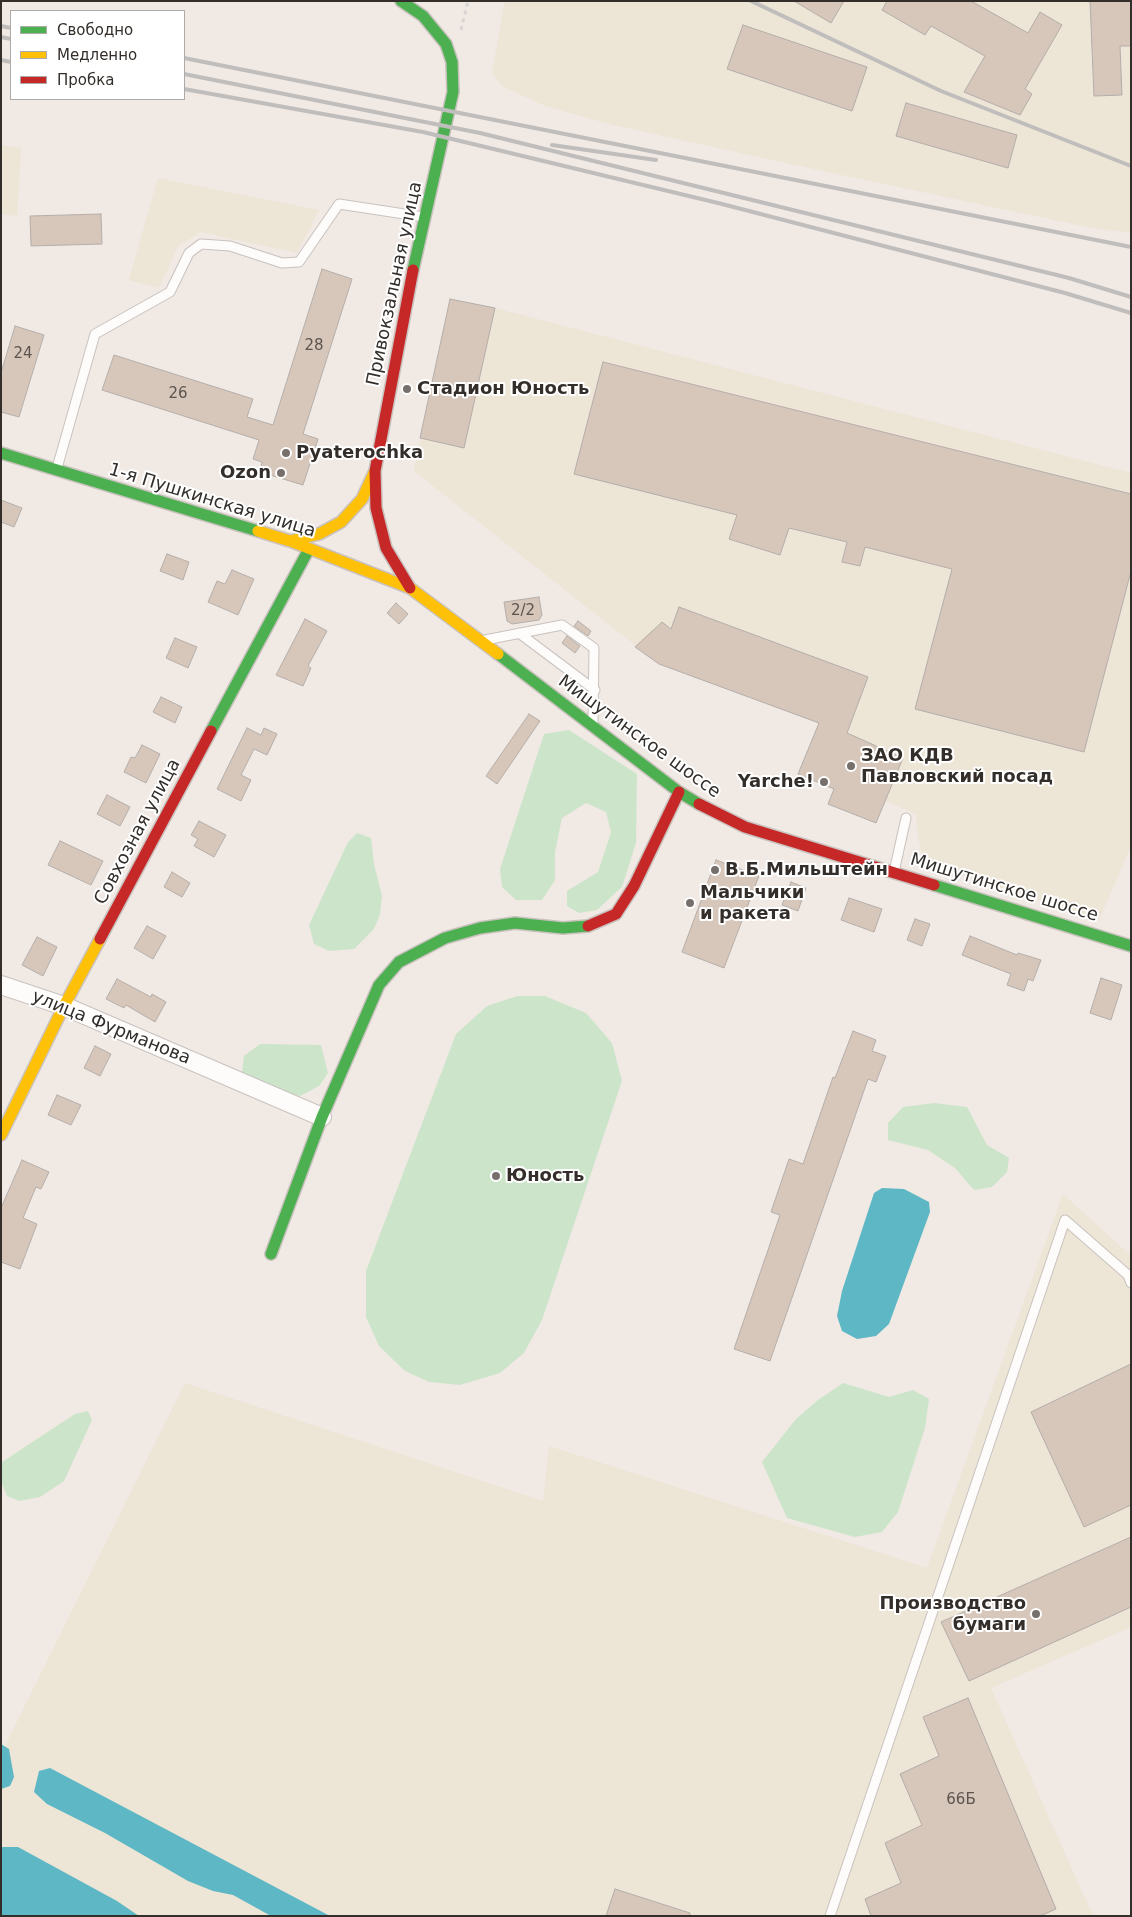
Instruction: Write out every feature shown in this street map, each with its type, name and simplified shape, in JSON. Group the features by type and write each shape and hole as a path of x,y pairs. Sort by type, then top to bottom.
{"main road":[{"name":"Привокзальная улица","path":"401,1 423,16 446,44 452,62 453,92 409,286 374,471 376,508 386,548 410,588"},
{"name":"1-я Пушкинская улица","path":"1,453 290,541 410,588"},
{"path":"290,541 319,534 341,522 362,499 374,471"},
{"name":"Совхозная улица","path":"1,1135 64,1006 309,549"},
{"name":"Мишутинское шоссе","path":"410,588 679,792 714,813 745,827 1131,946"},
{"path":"271,1254 322,1117 379,985 399,962 445,938 480,928 515,923 563,928 578,927 593,925 616,914 634,886 679,792"}],"street":[{"name":"улица Фурманова","path":"1,985 64,1006 322,1117"}],"lane":[{"path":"56,470 95,334 170,292 189,253 201,244 230,246 282,263 299,262 339,204 425,217"},
{"path":"479,641 562,625 594,648 595,690 593,728"},
{"path":"519,633 595,690"},
{"path":"894,872 906,818"},
{"path":"830,1916 1065,1220 1128,1275 1131,1283"}],"shaded area":[{"path":"505,1 1131,1 1131,233 1087,227 809,168 613,125 545,106 502,86 492,72"},
{"path":"1,145 21,148 17,216 1,214"},
{"path":"158,178 319,210 297,253 201,232 178,246 159,288 129,280"},
{"path":"450,299 495,308 1131,473 1131,846 1099,920 924,863 918,838 916,814 886,801 876,823 828,804 834,789 798,774 819,723 659,664 414,471"},
{"path":"1063,1194 1131,1256 1131,1627 991,1688 1093,1916 1,1916 1,1754 185,1383 543,1501 549,1446 927,1568"}],"green space":[{"path":"569,730 637,774 636,843 622,887 597,910 579,913 567,906 567,891 598,872 611,832 606,812 586,803 562,818 555,852 555,880 542,900 516,900 502,887 500,869 544,734"},
{"path":"357,833 371,838 374,864 382,896 380,914 374,929 354,949 329,951 314,944 309,925 348,842"},
{"name":"Юность","path":"517,996 545,996 586,1013 612,1043 622,1081 542,1320 524,1353 500,1373 460,1385 429,1382 405,1371 379,1346 366,1317 366,1271 456,1034 487,1006"},
{"path":"260,1044 321,1045 328,1073 319,1086 300,1096 272,1089 242,1072 244,1056"},
{"path":"934,1103 967,1107 987,1145 1009,1158 1007,1172 992,1187 974,1190 955,1168 928,1150 888,1140 888,1123 903,1107"},
{"path":"843,1383 889,1397 913,1390 929,1399 925,1428 898,1512 882,1532 855,1537 787,1518 762,1462 796,1419 818,1400"},
{"path":"88,1411 92,1420 64,1481 40,1497 19,1501 7,1496 1,1481 2,1462 75,1414"}],"water":[{"path":"882,1188 904,1189 929,1202 930,1212 889,1324 876,1336 857,1339 842,1331 837,1316 842,1291 874,1193"},
{"path":"1,1744 9,1749 14,1777 10,1786 1,1789"},
{"path":"50,1768 330,1916 271,1916 233,1895 213,1891 188,1881 105,1833 47,1804 34,1792 39,1771"},
{"path":"18,1847 117,1901 139,1916 1,1916 1,1848"}],"building":[{"path":"794,1 844,1 831,23"},
{"path":"887,1 971,1 1028,33 1040,12 1062,25 1025,89 1032,94 1020,115 964,92 985,56 931,26 925,35 882,10"},
{"path":"1090,1 1131,1 1131,46 1120,46 1122,95 1094,96"},
{"path":"743,25 867,67 852,111 727,69"},
{"path":"906,103 1017,135 1008,168 896,136"},
{"path":"101,214 102,244 31,246 30,216"},
{"path":"322,269 352,279 303,434 318,439 303,485 260,472 262,462 253,459 259,440 102,390 114,355 253,399 247,417 273,425"},
{"path":"450,299 495,308 464,448 420,438"},
{"path":"15,326 44,335 19,417 1,412 1,373"},
{"path":"603,362 1131,494 1131,571 1084,752 915,709 952,569 865,547 860,566 842,562 847,542 789,528 780,555 729,539 737,515 574,474"},
{"path":"1,500 22,508 14,527 1,522"},
{"path":"167,554 189,562 183,580 160,571"},
{"path":"232,570 254,579 238,615 208,602 217,581 225,584"},
{"path":"539,597 542,615 539,620 512,624 507,621 504,602"},
{"path":"396,603 408,614 399,624 387,613"},
{"path":"679,607 868,677 847,733 903,758 876,823 828,804 834,789 798,774 819,723 659,664 635,647 662,622 671,629"},
{"path":"305,619 327,631 308,666 311,668 303,686 276,675"},
{"path":"578,621 591,631 588,636 574,626"},
{"path":"567,636 580,646 575,653 562,643"},
{"path":"175,638 197,647 188,668 166,658"},
{"path":"161,697 182,707 175,723 153,712"},
{"path":"529,714 540,721 497,784 486,776"},
{"path":"247,728 261,735 264,728 277,734 267,755 254,749 241,775 251,780 241,801 217,789"},
{"path":"142,745 160,754 146,783 124,772 131,757 135,758"},
{"path":"107,795 130,807 120,826 97,814"},
{"path":"199,821 226,835 214,857 194,846 198,839 191,835"},
{"path":"60,841 103,861 91,885 48,865"},
{"path":"716,860 759,876 724,968 682,952"},
{"path":"172,872 190,883 182,897 164,887"},
{"path":"791,882 806,888 798,911 782,905"},
{"path":"849,898 882,909 874,932 841,920"},
{"path":"915,919 930,924 922,946 907,940"},
{"path":"147,926 166,936 153,959 134,948"},
{"path":"970,936 1017,955 1018,953 1041,960 1033,981 1028,979 1024,991 1007,985 1011,974 962,955"},
{"path":"37,937 57,947 43,976 22,965"},
{"path":"1101,978 1122,985 1111,1020 1090,1013"},
{"path":"117,979 151,997 152,994 166,1002 155,1022 126,1005 124,1008 106,999"},
{"path":"853,1031 876,1040 872,1051 886,1056 876,1082 868,1079 770,1361 734,1349 780,1215 771,1212 789,1159 803,1164 833,1077 835,1078"},
{"path":"95,1046 111,1054 100,1076 84,1068"},
{"path":"57,1095 81,1105 71,1125 48,1115"},
{"path":"22,1160 49,1172 41,1189 36,1187 23,1218 37,1224 20,1269 1,1262 1,1208"},
{"path":"1131,1364 1131,1505 1084,1527 1031,1412"},
{"name":"Производство бумаги","path":"1131,1537 1131,1607 969,1681 941,1622"},
{"path":"968,1698 1056,1909 1040,1916 871,1916 865,1899 901,1883 885,1843 922,1825 900,1774 939,1756 923,1717"},
{"path":"615,1889 690,1913 690,1916 606,1916"}],"railway":[{"path":"751,1 941,91 1131,166"},
{"path":"1,26 10,28"},
{"path":"1,37 10,39"},
{"path":"185,58 1131,247"},
{"path":"1,60 10,62"},
{"path":"185,74 480,133 1069,278 1131,297"},
{"path":"185,89 423,132 722,204 1065,293 1131,313"},
{"path":"552,145 656,160"}],"traffic: fast":[{"path":"401,1 423,16 446,44 452,62 453,92 413,270"},
{"path":"1,453 258,531"},
{"path":"211,731 309,549"},
{"path":"498,654 679,792 699,804"},
{"path":"934,885 1131,946"},
{"path":"271,1254 322,1117 379,985 399,962 445,938 480,928 515,923 563,928 588,926"}],"traffic: slow":[{"path":"290,541 319,534 341,522 362,499 374,473"},
{"path":"258,531 290,541 410,588 498,654"},
{"path":"1,1135 64,1006 100,939"}],"traffic: jam":[{"path":"410,588 386,548 376,508 375,471 413,270"},
{"path":"100,939 211,731"},
{"path":"588,926 616,914 634,886 679,792"},
{"path":"699,804 745,827 934,885"}],"place":[{"name":"Стадион Юность","path":"407,389"},
{"name":"Pyaterochka","path":"286,453"},
{"name":"Ozon","path":"281,473"},
{"name":"ЗАО КДВ Павловский посад","path":"851,766"},
{"name":"Yarche!","path":"824,782"},
{"name":"В.Б.Мильштейн","path":"715,870"},
{"name":"Мальчики и ракета","path":"690,903"},
{"name":"Юность","path":"496,1176"},
{"name":"Производство бумаги","path":"1036,1614"}]}
